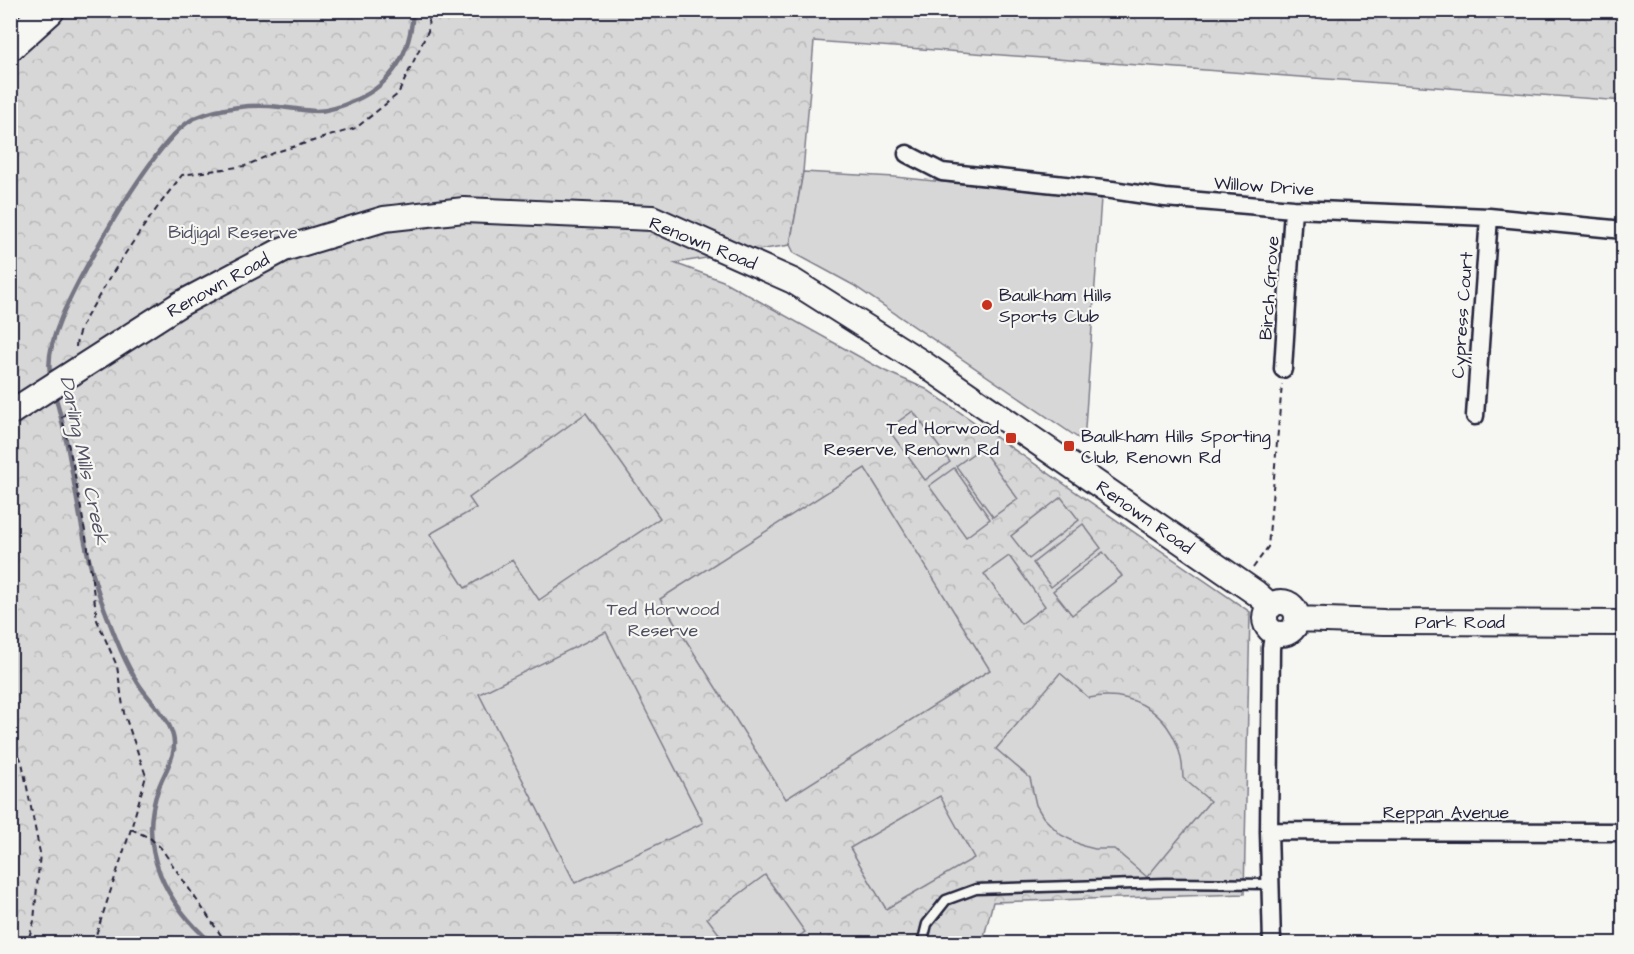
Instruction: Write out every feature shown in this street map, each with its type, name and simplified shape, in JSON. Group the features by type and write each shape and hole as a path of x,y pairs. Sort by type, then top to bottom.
{"highway":[{"path":"10,45 49,10"}],"main road":[{"name":"Renown Road","path":"10,413 180,304 284,249 384,219 464,210 652,218 794,281 921,362 1256,593 1270,606"},
{"path":"1280,602 1290,605 1297,613 1296,624 1288,632 1274,632 1267,625 1266,620 1270,606 1280,602"},
{"name":"Park Road","path":"1297,619 1384,622 1623,623"}],"street":[{"name":"Willow Drive","path":"907,154 942,172 1112,190 1165,198 1293,209 1489,217 1623,230"},
{"name":"Birch Grove","path":"1283,369 1293,209"},
{"name":"Cypress Court","path":"1475,416 1489,217"},
{"path":"1272,944 1269,831 1271,648 1274,632"},
{"name":"Reppan Avenue","path":"1269,831 1623,832"}],"lane":[{"path":"922,944 927,924 946,900 976,890 1166,883 1272,884"}],"path":[{"path":"76,346 77,335 105,285 149,218 182,175 245,166 276,152 356,128 398,94 428,32 429,10"},
{"path":"1253,569 1268,547 1283,369"},
{"path":"74,392 73,404 62,418 88,548 97,620 117,666 124,713 146,776 94,944"},
{"path":"10,736 22,762 40,853 34,921 27,944"},
{"path":"131,829 150,838 161,848 227,944"}],"green space":[{"path":"10,11 1623,11 1623,101 814,41 803,172 790,245 674,263 723,281 885,371 926,389 1250,612 1244,894 993,902 982,944 11,943"},
{"name":"Baulkham Hills Sports Club","path":"803,172 895,177 1101,198 1084,442 853,285 794,253 790,245"},
{"path":"913,411 950,462 925,480 888,429"},
{"path":"586,413 660,518 539,600 512,560 465,588 430,534 476,508 469,498"},
{"path":"981,448 1018,499 993,517 956,466"},
{"path":"865,468 990,670 786,799 660,599"},
{"path":"954,468 990,519 966,537 929,486"},
{"path":"1061,497 1079,520 1029,559 1011,536"},
{"path":"1083,524 1101,548 1051,587 1033,563"},
{"path":"1103,552 1122,576 1072,615 1053,591"},
{"path":"1009,556 1045,606 1021,624 984,574"},
{"path":"606,632 703,823 575,883 479,694"},
{"path":"1060,673 1089,698 1109,696 1126,699 1156,714 1176,742 1183,778 1210,801 1147,877 1114,849 1095,849 1083,846 1061,835 1043,817 1036,805 1030,778 996,749"},
{"path":"940,796 974,858 886,909 850,848"},
{"path":"765,875 805,932 789,943 726,943 707,918"}],"waterway":[{"name":"Darling Mills Creek","path":"51,378 51,349 69,301 119,210 160,151 179,130 195,118 205,114 237,107 259,106 321,111 356,100 381,85 398,64 409,39 413,10"},
{"name":"Darling Mills Creek","path":"54,392 67,444 86,549 101,600 132,673 142,690 167,721 173,736 174,749 159,787 153,810 151,832 154,853 169,893 196,928 213,944"}],"place":[{"name":"Baulkham Hills Sports Club","path":"987,305"},
{"name":"Ted Horwood Reserve, Renown Rd","path":"1011,438"},
{"name":"Baulkham Hills Sporting Club, Renown Rd","path":"1069,446"}],"park label":[{"name":"Bidjigal Reserve","path":"233,232"},
{"name":"Ted Horwood Reserve","path":"663,619"}]}
